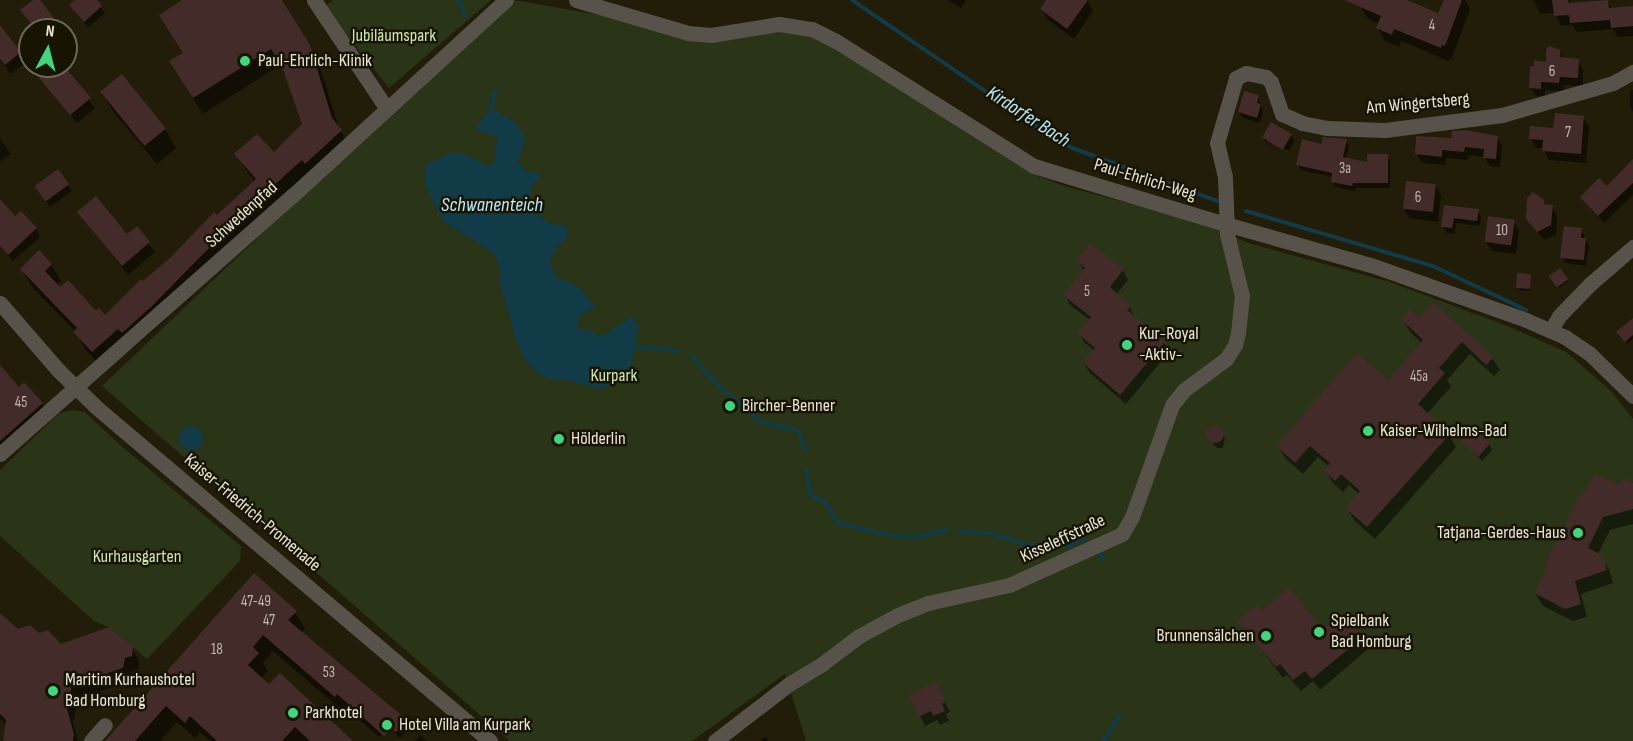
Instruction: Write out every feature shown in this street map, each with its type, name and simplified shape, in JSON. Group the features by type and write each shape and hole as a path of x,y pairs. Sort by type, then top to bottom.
{"street":[{"path":"314,0 387,109"},
{"name":"Schwedenpfad","path":"0,454 506,0"},
{"name":"Paul-Ehrlich-Weg","path":"576,0 688,33 711,35 779,24 812,29 836,41 1034,166 1227,225 1371,265 1551,330 1590,354 1633,396"},
{"name":"Am Wingertsberg","path":"1227,225 1225,177 1217,151 1218,134 1233,81 1246,73 1266,77 1271,82 1282,114 1292,120 1327,128 1385,130 1502,115 1613,83 1633,72"},
{"name":"Kisseleffstraße","path":"715,741 789,684 822,664 859,636 898,615 928,603 1009,585 1122,534 1132,517 1172,405 1184,390 1219,365 1235,345 1242,316 1242,296 1227,225"},
{"path":"1551,330 1559,316 1590,284 1633,247"},
{"name":"Kaiser-Friedrich-Promenade","path":"0,303 75,387 490,741"},
{"path":"91,741 105,725"}],"green space":[{"name":"Jubiläumspark","path":"333,0 491,0 389,88 324,7"},
{"name":"Kurpark","path":"514,0 628,20 665,33 773,30 820,38 1033,174 1064,186 1200,222 1248,243 1390,282 1510,327 1566,352 1611,391 1633,419 1633,741 806,741 785,674 692,741 510,741 102,386 394,108"},
{"name":"Kurhausgarten","path":"73,410 85,412 119,444 241,546 240,561 147,659 109,627 94,621 0,536 0,470 59,413"}],"water":[{"name":"Schwanenteich","path":"491,109 514,121 525,138 518,163 524,170 538,173 540,177 531,186 530,200 549,224 566,225 568,238 557,246 550,261 556,278 570,282 579,288 596,307 578,317 579,331 588,329 601,337 633,316 638,326 631,365 619,382 599,389 567,380 553,380 538,374 524,358 515,337 500,282 498,261 492,252 445,223 434,204 426,186 425,165 451,153 464,153 488,166 494,163 497,139 493,134 483,133 475,128"},
{"path":"191,426 199,430 203,438 199,446 191,450 183,446 179,438 183,430"}],"building":[{"path":"33,0 40,0 54,18 26,18 20,10"},
{"path":"75,0 97,0 102,6 84,22 69,5"},
{"path":"182,0 282,0 310,45 332,118 342,130 305,164 302,160 260,198 263,202 207,250 122,333 118,329 92,352 73,332 77,328 20,269 39,250 52,264 45,271 60,287 68,280 96,311 99,308 105,315 141,279 143,281 171,257 214,212 217,215 256,179 234,154 257,134 274,152 302,124 281,64 271,49 193,98 169,61 183,53 159,15"},
{"path":"1046,0 1088,0 1067,29 1040,9"},
{"path":"1344,0 1407,0 1438,13 1444,0 1462,0 1445,46 1442,45 1441,48 1394,29 1392,35 1376,28 1381,16"},
{"path":"1552,0 1568,0 1569,3 1608,0 1609,8 1633,6 1633,26 1611,28 1610,20 1570,23 1569,15 1554,16"},
{"path":"0,25 18,48 18,54 5,65 0,59"},
{"path":"1550,46 1560,50 1560,57 1579,59 1578,78 1560,77 1559,83 1541,82 1541,89 1529,88 1530,66 1534,66 1534,60 1546,62 1546,49"},
{"path":"122,74 166,128 144,146 100,92"},
{"path":"39,78 74,78 91,98 70,115"},
{"path":"1244,91 1259,95 1257,103 1261,104 1257,118 1238,112"},
{"path":"1555,113 1584,116 1581,154 1542,151 1543,140 1529,139 1530,126 1553,128"},
{"path":"1271,122 1292,134 1283,150 1262,138"},
{"path":"1465,130 1498,136 1496,159 1483,158 1484,149 1465,147 1464,152 1442,150 1442,157 1415,154 1416,136 1451,138 1452,131"},
{"path":"1323,137 1347,139 1343,157 1367,162 1367,154 1388,154 1388,183 1353,183 1352,186 1331,182 1332,173 1296,165 1302,139 1321,144"},
{"path":"1633,159 1633,183 1598,216 1580,197 1599,178 1607,186"},
{"path":"58,169 69,184 46,201 35,186"},
{"path":"1406,181 1436,184 1433,212 1403,209"},
{"path":"1533,192 1544,200 1544,204 1553,205 1551,225 1537,232 1526,219 1527,198"},
{"path":"96,196 127,234 137,226 150,242 122,266 77,212"},
{"path":"0,199 15,216 21,211 37,228 8,255 0,246"},
{"path":"1444,205 1479,209 1477,221 1454,218 1452,228 1441,227"},
{"path":"1488,216 1515,220 1511,246 1484,242"},
{"path":"1564,226 1582,228 1581,238 1586,238 1584,260 1560,258"},
{"name":"Kur-Royal -Aktiv-","path":"1090,243 1124,269 1110,287 1131,306 1127,310 1165,342 1120,395 1083,363 1095,348 1077,333 1091,317 1063,295 1085,268 1076,261"},
{"path":"1560,268 1568,279 1557,288 1549,276"},
{"path":"1517,273 1531,274 1530,289 1516,288"},
{"name":"Kaiser-Wilhelms-Bad","path":"1433,302 1494,357 1486,365 1462,342 1439,368 1445,373 1418,404 1450,434 1367,527 1345,508 1360,491 1341,474 1335,481 1323,470 1330,463 1310,446 1295,463 1276,446 1357,353 1388,380 1423,340 1401,319 1410,309 1419,317"},
{"path":"1633,318 1633,335 1625,342 1616,332"},
{"path":"0,365 19,387 24,382 43,403 0,441"},
{"path":"1215,425 1221,428 1224,434 1221,440 1215,443 1209,440 1206,434 1209,428"},
{"path":"1473,428 1490,443 1479,457 1461,442"},
{"name":"Tatjana-Gerdes-Haus","path":"1594,473 1620,485 1624,478 1633,483 1633,509 1603,517 1588,548 1602,555 1607,570 1575,581 1581,604 1565,609 1534,593 1546,571 1547,560 1583,490 1586,493"},
{"path":"254,573 297,611 288,620 407,720 396,732 391,729 384,736 337,694 335,697 263,635 253,647 259,653 248,665 269,684 280,673 353,741 310,741 295,727 282,741 217,741 190,716 185,723 166,706 135,741 105,741"},
{"name":"Spielbank Bad Homburg","path":"1286,590 1291,590 1322,628 1341,612 1363,637 1312,679 1305,671 1293,680 1280,664 1276,667 1237,621 1257,605 1261,611"},
{"path":"0,613 18,629 30,625 39,633 48,630 61,644 109,627 133,647 132,656 125,658 123,668 72,685 67,709 74,734 73,741 3,741 6,720 0,714"},
{"path":"936,682 945,702 942,704 945,711 933,716 931,711 918,717 909,695"}],"waterway":[{"name":"Kirdorfer Bach","path":"458,0 465,16"},
{"name":"Kirdorfer Bach","path":"852,0 1027,120 1072,148 1220,202"},
{"name":"Kirdorfer Bach","path":"491,109 495,91"},
{"name":"Kirdorfer Bach","path":"1246,211 1433,266 1526,310"},
{"path":"634,346 679,351"},
{"path":"692,356 711,378 759,421 799,431 805,451"},
{"path":"806,469 811,496 824,501 839,523 883,534 914,537 947,530"},
{"path":"960,531 993,534 1029,545 1068,546 1085,538"},
{"path":"1099,551 1103,559"},
{"name":"Kirdorfer Bach","path":"1104,741 1119,716"}],"place":[{"name":"Paul-Ehrlich-Klinik","path":"245,61"},
{"name":"Kur-Royal -Aktiv-","path":"1127,345"},
{"name":"Bircher-Benner","path":"730,406"},
{"name":"Kaiser-Wilhelms-Bad","path":"1368,431"},
{"name":"Hölderlin","path":"559,439"},
{"name":"Tatjana-Gerdes-Haus","path":"1578,533"},
{"name":"Spielbank Bad Homburg","path":"1319,632"},
{"name":"Brunnensälchen","path":"1266,636"},
{"name":"Maritim Kurhaushotel Bad Homburg","path":"53,691"},
{"name":"Parkhotel","path":"293,713"},
{"name":"Hotel Villa am Kurpark","path":"387,725"}]}
